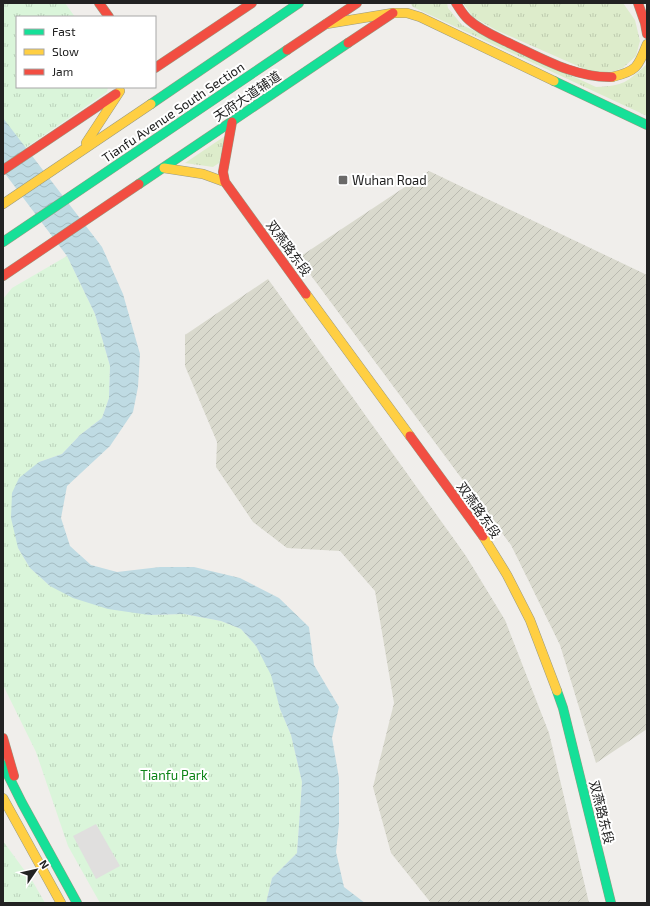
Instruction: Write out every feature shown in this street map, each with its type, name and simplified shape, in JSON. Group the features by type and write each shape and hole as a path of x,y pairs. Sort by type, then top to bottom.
{"main road":[{"path":"99,3 108,16"},
{"path":"156,67 252,3"},
{"name":"Tianfu Avenue South Section","path":"3,204 299,3"},
{"name":"Tianfu Avenue South Section","path":"3,242 357,3"},
{"path":"456,3 459,10 467,19 480,28 549,62 584,75 602,77 616,76 629,72 638,65 646,51 647,44"},
{"path":"638,3 647,34"},
{"path":"326,24 394,13 420,17 647,125"},
{"name":"天府大道辅道","path":"3,276 394,13"},
{"path":"82,150 123,89"},
{"path":"3,170 123,89"},
{"path":"225,182 223,172 232,122"},
{"path":"164,168 215,177 225,182"},
{"name":"双燕路东段","path":"225,182 477,528 507,575 533,627 563,708 611,903"},
{"path":"3,738 22,803"},
{"path":"3,765 22,803 78,903"},
{"path":"3,798 61,903"}],"shaded area":[{"path":"429,171 647,275 647,729 596,763 560,645 511,545 298,258"},
{"path":"268,279 466,556 505,620 549,733 589,903 431,903 391,853 373,787 394,703 375,591 340,551 287,548 253,522 216,467 217,442 185,366 185,335"},
{"path":"96,824 120,866 96,879 73,836"}],"green space":[{"path":"3,3 65,3 74,16 16,16 16,88 108,88 107,92 3,163"},
{"path":"410,3 447,3 448,8 462,25 596,87 613,86 624,82 635,75 647,64 647,116 413,7"},
{"path":"463,3 623,3 635,20 640,41 636,56 623,68 609,73 589,71 496,30 473,17"},
{"path":"225,136 219,163 213,167 185,163"},
{"name":"Tianfu Park","path":"67,256 95,314 110,366 109,398 102,418 80,435 62,454 39,462 18,548 30,568 50,586 149,615 184,614 221,621 241,629 256,646 272,675 280,709 291,735 302,782 297,853 272,878 266,903 100,903 68,846 36,752 3,685 3,299 12,288"},
{"path":"3,841 33,882 45,903 3,903"}],"water":[{"path":"3,118 102,247 123,294 140,354 138,387 133,412 110,446 67,486 61,518 70,546 91,565 117,572 160,567 194,567 240,578 279,598 309,627 314,665 339,707 332,738 339,778 339,824 336,852 344,887 365,903 266,903 272,878 297,853 302,782 291,735 280,709 271,675 256,646 241,629 221,621 184,614 149,615 108,609 73,598 50,586 30,568 18,548 11,518 12,493 19,478 39,462 62,454 80,435 102,418 109,398 110,366 95,314 67,256 3,171"}],"traffic: fast":[{"path":"151,104 299,3"},
{"path":"139,184 348,43"},
{"path":"3,242 287,50"},
{"path":"554,81 647,125"},
{"path":"557,691 563,708 611,903"},
{"path":"3,765 22,803 77,903"}],"traffic: slow":[{"path":"326,24 393,13 407,13 420,17 554,81"},
{"path":"612,77 627,73 636,67 647,44"},
{"path":"86,143 120,91"},
{"path":"3,204 151,104"},
{"path":"164,168 203,174 225,182"},
{"path":"306,294 410,436"},
{"path":"483,536 507,575 530,620 557,691"},
{"path":"3,798 61,903"}],"traffic: jam":[{"path":"99,3 108,16"},
{"path":"156,67 252,3"},
{"path":"287,50 357,3"},
{"path":"456,3 465,16 474,24 535,56 573,71 612,77"},
{"path":"638,3 647,34"},
{"path":"348,43 393,13"},
{"path":"3,170 116,94"},
{"path":"232,122 223,172 225,182 306,294"},
{"path":"3,276 139,184"},
{"path":"410,436 483,536"},
{"path":"3,738 14,776"}],"place":[{"name":"Wuhan Road","path":"343,180"}]}
